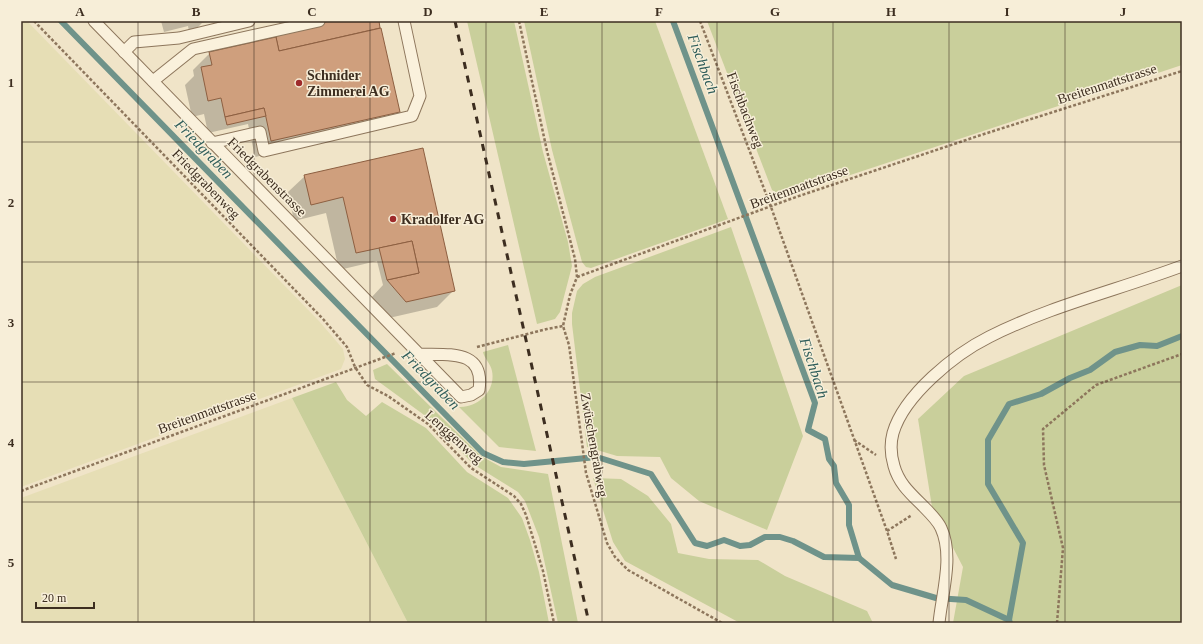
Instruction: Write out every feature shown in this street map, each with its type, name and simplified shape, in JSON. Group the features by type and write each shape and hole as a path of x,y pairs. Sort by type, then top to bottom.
{"lane":[{"name":"Friedgrabenstrasse","path":"94,21 461,397 471,395 479,390 480,380 478,369 473,361 459,356 420,354"},
{"path":"124,52 134,42 179,38 249,21"},
{"path":"153,81 193,49 319,21"},
{"path":"212,143 260,132 264,150 412,116 420,96 404,21"},
{"path":"939,623 946,566 946,546 941,527 924,507 909,494 898,478 894,467 891,453 893,434 903,412 920,390 951,361 988,337 1021,322 1182,266"}],"path":[{"name":"Friedgrabenweg","path":"34,21 323,319 347,347 355,367"},
{"path":"459,356 481,346 564,326 570,295 577,277 575,259 547,151 519,21"},
{"name":"Fischbachweg","path":"700,21 771,207 888,531 896,559"},
{"name":"Breitenmattstrasse","path":"577,277 771,207 981,135 1182,71"},
{"name":"Zwüschengrabweg","path":"564,326 569,345 586,473 605,537 615,557 628,570 722,623"},
{"name":"Breitenmattstrasse","path":"21,491 400,351"},
{"path":"1056,623 1063,548 1044,466 1043,429 1096,385 1182,354"},
{"name":"Lenggenweg","path":"355,367 367,385 388,396 428,424 471,468 514,496 521,504 526,515 543,571 554,623"},
{"path":"854,440 894,467"},
{"path":"888,531 924,507"}],"shaded area":[{"path":"21,21 27,21 319,321 343,349 345,359 341,369 21,487"},
{"path":"292,398 408,623 21,623 21,498"}],"green space":[{"path":"467,21 514,21 543,152 568,242 572,266 560,312 555,319 537,324"},
{"path":"524,21 655,21 728,219 591,268 586,267 582,262 552,150"},
{"path":"707,21 1182,21 1182,65 793,194 781,196 772,190"},
{"path":"731,227 803,436 767,530 699,501 671,478 660,457 617,456 587,447 572,324 572,313 577,291 583,284 595,277"},
{"path":"1182,285 1182,623 953,623 963,567 932,507 918,419 964,376"},
{"path":"508,345 536,451 499,447 459,407 473,405 479,401 484,397 491,385 493,378 492,371 483,352"},
{"path":"387,364 481,456 501,467 548,474 578,623 558,623 539,537 525,501 518,492 473,464 431,420 375,379 373,370"},
{"path":"336,382 347,400 366,416 382,402 426,428 467,472 508,498 522,518 530,540 539,572 549,623 408,623 292,398"},
{"path":"593,478 621,479 648,496 671,524 678,553 709,559 758,560 785,576 867,611 873,623 740,623 625,561 613,542"}],"building":[{"path":"329,21 379,21 380,28 279,51 275,33"},
{"name":"Schnider Zimmerei AG","path":"381,28 400,112 271,141 264,108 225,117 221,98 208,101 201,67 212,65 209,52 276,37 279,51"},
{"path":"264,108 266,116 227,125 225,117"},
{"name":"Kradolfer AG","path":"423,148 455,291 406,302 387,280 419,273 412,241 356,253 343,197 311,205 304,175"},
{"path":"412,241 419,273 387,280 379,248"}],"waterway":[{"name":"Friedgraben","path":"61,21 483,453 503,462 524,464 597,457 651,474 695,543 707,546 724,540 740,546 750,545 765,537 780,537 793,541 824,557 859,558"},
{"name":"Fischbach","path":"673,21 815,403 808,430 825,439 829,459 834,466 836,483 849,505 849,525 859,558 892,585 936,598 966,600 1009,620 1010,623"},
{"path":"1009,620 1023,543 988,484 988,440 1009,404 1041,394 1070,378 1090,370 1115,352 1140,345 1157,346 1182,336"}],"railway":[{"path":"455,21 589,623"}],"place":[{"name":"Schnider Zimmerei AG","path":"299,83"},
{"name":"Kradolfer AG","path":"393,219"}]}
